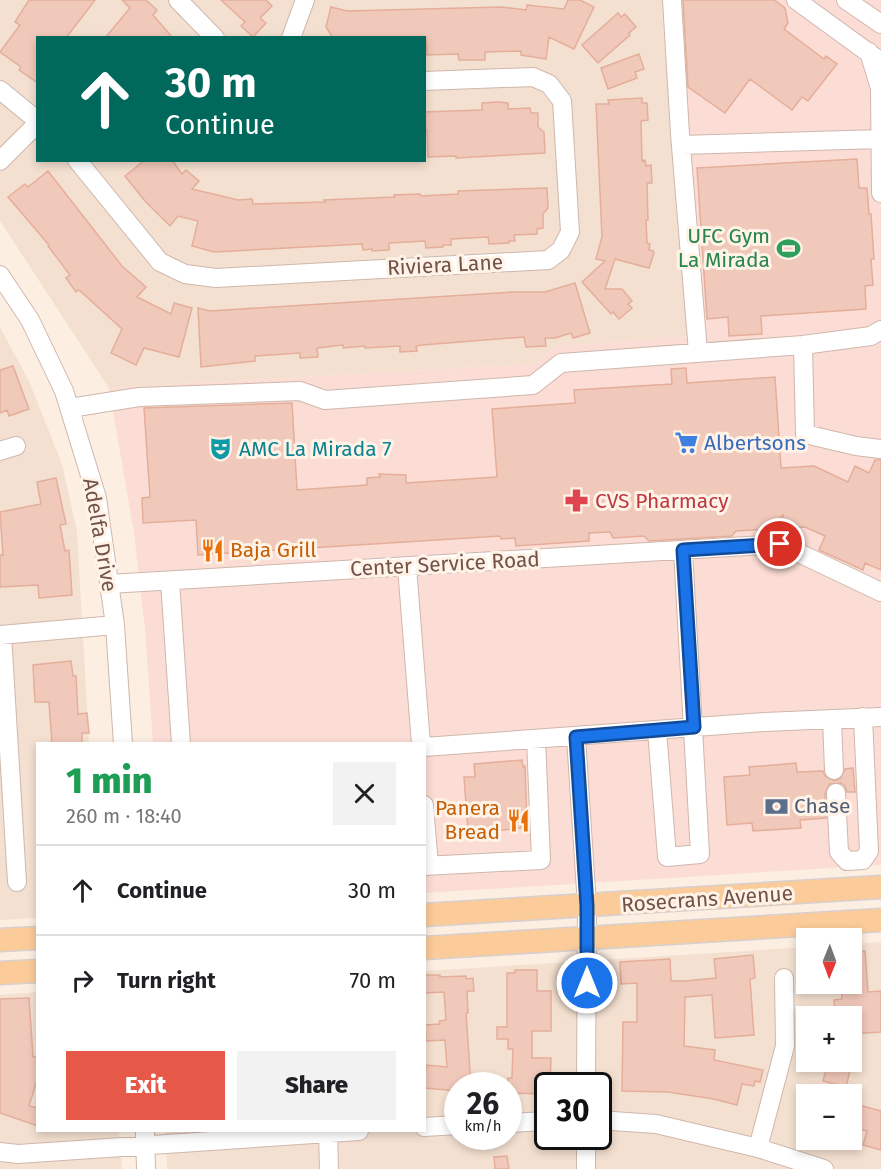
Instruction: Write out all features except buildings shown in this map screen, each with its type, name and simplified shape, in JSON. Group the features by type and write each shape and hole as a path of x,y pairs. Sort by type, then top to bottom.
{"main road":[{"name":"Rosecrans Avenue","path":"426,915 881,887"},
{"name":"Rosecrans Avenue","path":"426,948 881,920"},
{"path":"0,940 36,938"},
{"path":"0,973 36,971"}],"street":[{"path":"178,0 213,36"},
{"path":"292,36 305,0"},
{"path":"672,0 698,352"},
{"path":"796,0 820,7 875,57 880,88 881,193"},
{"path":"846,0 881,24"},
{"name":"Riviera Lane","path":"79,162 160,262 185,274 216,278 548,260 561,250 570,232 562,101 549,84 533,76 426,81"},
{"path":"3,99 36,121"},
{"path":"0,161 36,124"},
{"path":"681,145 880,139"},
{"name":"Adelfa Drive","path":"0,275 30,320 64,391 97,498 115,625 123,742"},
{"path":"70,408 139,397 300,391 325,400 533,385 561,363 803,345 871,336 881,330"},
{"path":"803,345 805,434 856,446 881,449"},
{"name":"Center Service Road","path":"109,585 780,544 881,592"},
{"path":"657,730 667,857 700,855 683,550"},
{"path":"407,567 421,742"},
{"path":"171,581 181,742"},
{"path":"17,882 1,635 115,625"},
{"path":"426,747 694,727 872,717 869,851 863,860 847,861 839,852 836,793"},
{"path":"832,719 834,770"},
{"path":"576,737 587,906 586,1072"},
{"path":"426,846 427,866 541,860 536,739"},
{"path":"758,1148 784,1046 784,978"},
{"path":"612,1121 656,1124 758,1148 824,1169"},
{"path":"426,1127 444,1126"},
{"path":"0,1152 18,1154 145,1138 344,1132"},
{"path":"328,1133 329,1169"},
{"path":"145,1138 146,1169"},
{"path":"586,1150 586,1169"}],"shaded area":[{"path":"0,0 661,0 691,336 554,347 534,364 109,388 0,221"},
{"path":"661,0 881,0 881,865 426,893 426,742 153,742 145,630 134,533 109,388 534,364 554,347 691,336"},
{"path":"0,327 29,381 62,464 77,531 89,742 36,742 36,918 0,920"},
{"path":"881,942 881,1169 167,1169 166,1132 426,1132 426,971 796,948 796,994 862,994 862,943"},
{"path":"36,992 36,1132 119,1132 122,1169 0,1169 0,995"}],"place":[{"name":"UFC Gym La Mirada","path":"788,248"},
{"name":"Albertsons","path":"686,443"},
{"name":"AMC La Mirada 7","path":"221,449"},
{"name":"CVS Pharmacy","path":"577,501"},
{"name":"Baja Grill","path":"212,550"},
{"name":"Chase","path":"776,806"},
{"name":"Panera Bread","path":"518,820"}],"route":[{"path":"587,983 587,906 576,737 694,727 683,550 780,544"}]}
